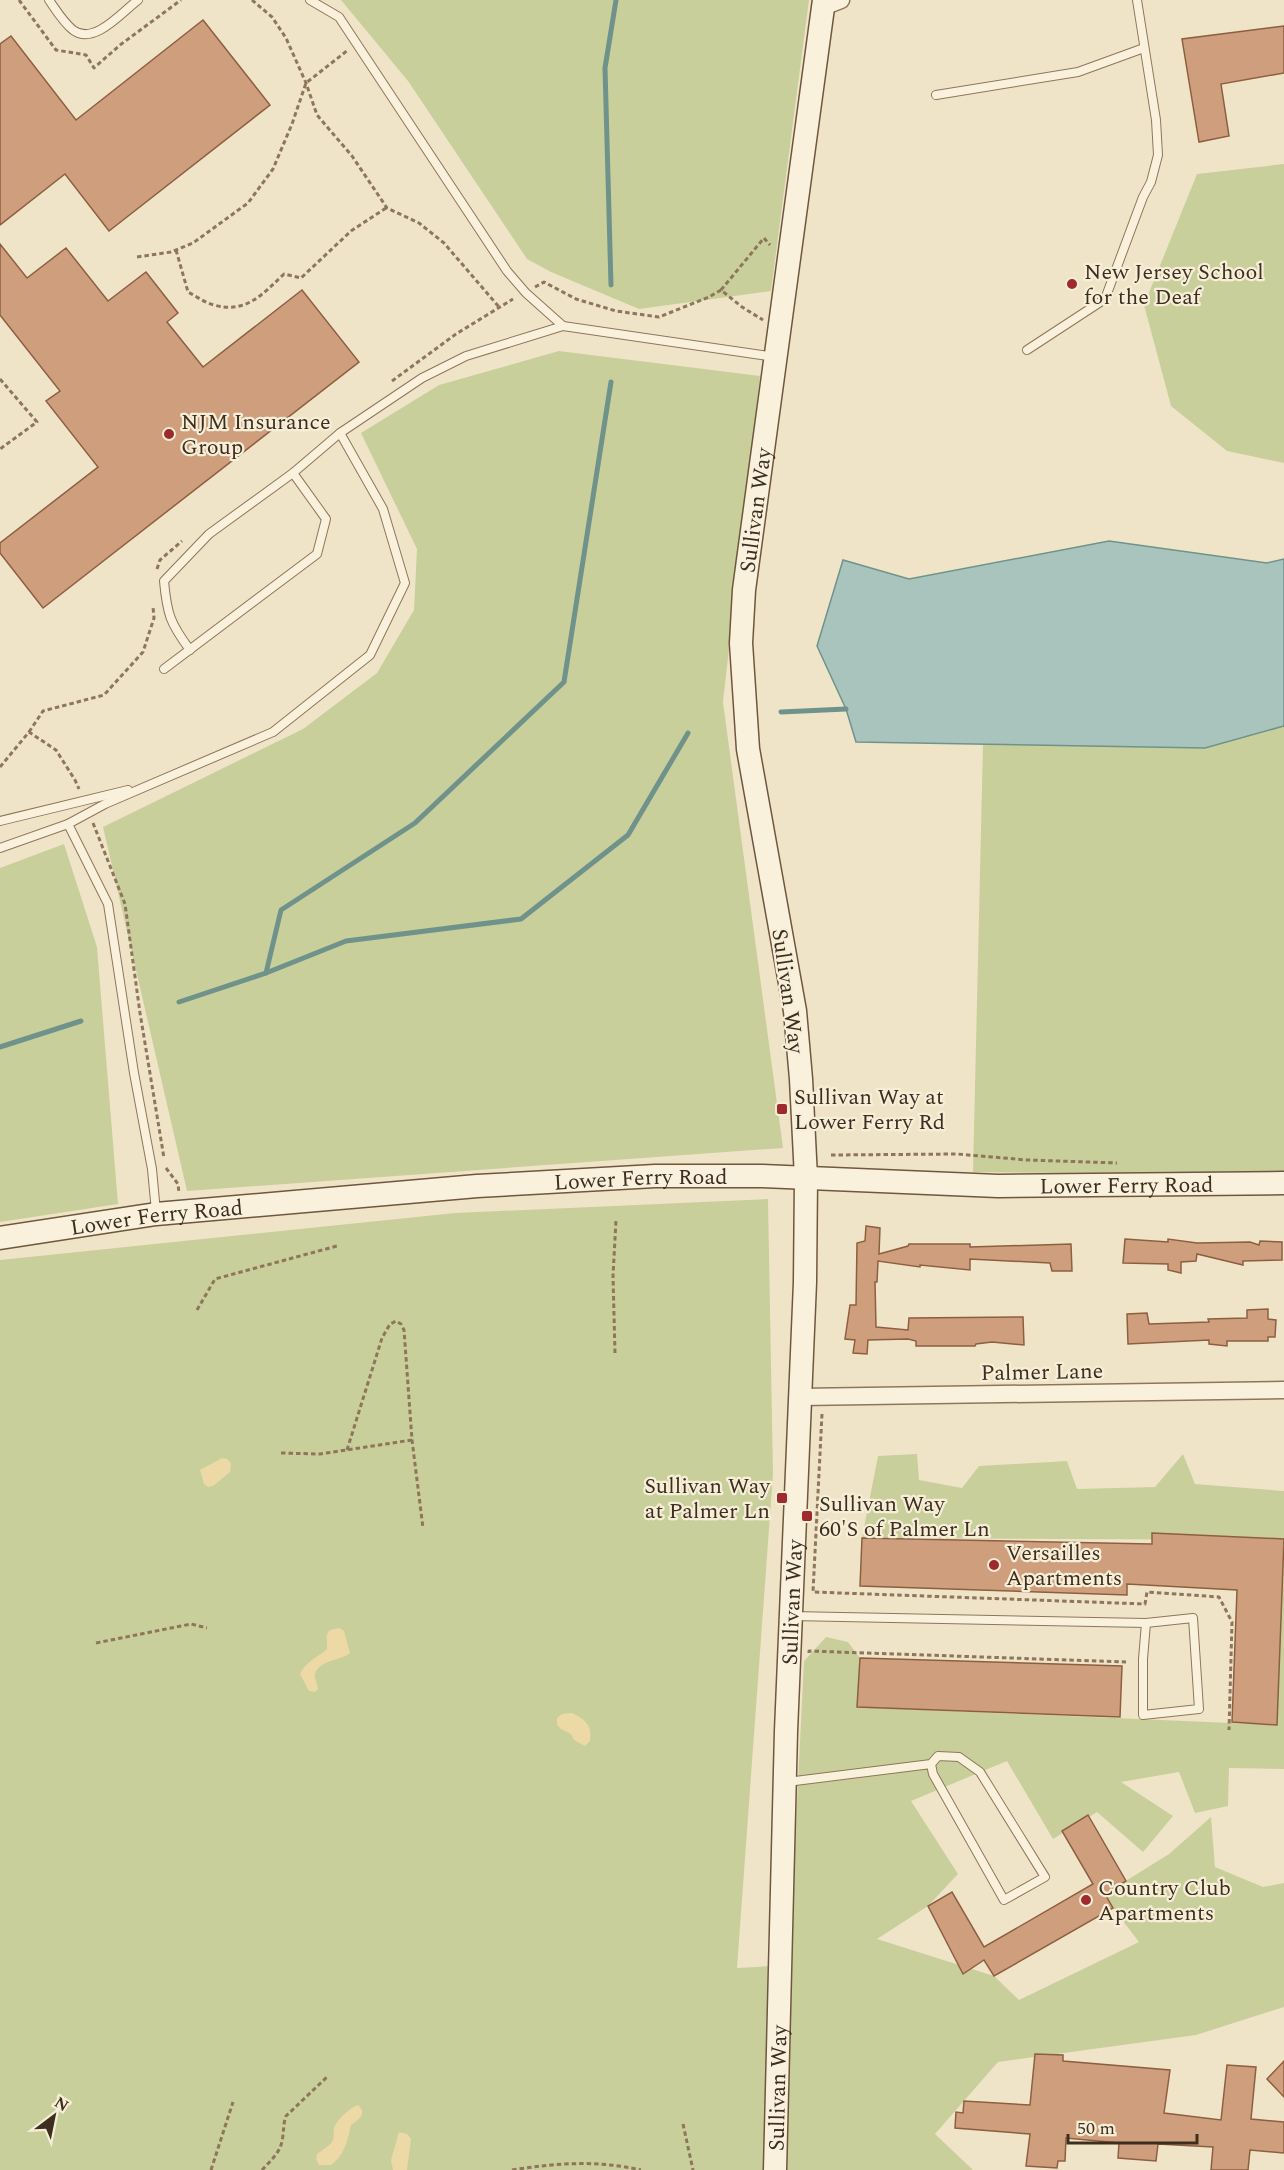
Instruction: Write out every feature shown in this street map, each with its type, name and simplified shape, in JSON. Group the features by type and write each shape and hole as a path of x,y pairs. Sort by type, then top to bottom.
{"main road":[{"name":"Sullivan Way","path":"776,2170 790,1617 806,1254 806,1178 795,1011 748,749 741,643 744,590 788,264 829,2"},
{"name":"Lower Ferry Road","path":"0,1238 156,1214 511,1184 655,1176 806,1178 998,1186 1284,1183"}],"street":[{"name":"Palmer Lane","path":"800,1397 1284,1390"}],"lane":[{"path":"48,0 75,32 84,34 99,31 138,0"},
{"path":"310,0 339,17 507,271 526,293 563,326"},
{"path":"1027,350 1105,299 1151,182 1158,155 1156,120 1137,0"},
{"path":"936,94 1078,72 1144,48"},
{"path":"190,650 177,633 167,611 164,581 209,534 293,473 340,433 422,378 466,356 563,326 776,357"},
{"path":"0,848 68,824 105,804 273,732 370,655 405,583 383,509 340,433"},
{"path":"164,669 317,554 326,519 293,473"},
{"path":"0,821 148,786"},
{"path":"68,824 108,904 134,1073 152,1169 156,1214"},
{"path":"790,1617 1146,1623 1193,1618 1199,1709 1143,1715 1143,1659 1146,1623"},
{"path":"786,1782 931,1764 938,1756 959,1757 980,1772 1045,1877 1004,1900 941,1789 933,1774 931,1764"}],"path":[{"path":"252,0 272,17 286,38 317,115 352,156 387,208 419,223 444,243 499,307"},
{"path":"137,257 176,250 193,243 248,203 273,169 306,83 339,56 358,45"},
{"path":"176,250 188,292 214,305 242,307 260,297 284,274 301,278 351,231 387,208"},
{"path":"383,387 456,334 544,282 576,299 616,311 659,316 709,297 721,290 764,238 788,264"},
{"path":"721,290 760,320 780,324"},
{"path":"0,379 37,422 0,449"},
{"path":"154,576 160,560 184,540"},
{"path":"29,732 43,711 104,695 143,652 154,618 153,606"},
{"path":"831,1155 957,1154 1028,1161 1123,1164"},
{"path":"615,1353 613,1276 616,1220"},
{"path":"197,1310 215,1279 337,1246"},
{"path":"347,1450 385,1329 396,1321 404,1330 412,1440 423,1528"},
{"path":"823,1397 813,1592 1145,1604 1147,1592 1219,1597 1232,1622 1229,1730"},
{"path":"281,1453 320,1454 412,1440"},
{"path":"96,1642 191,1624 207,1628"},
{"path":"809,1651 1126,1662"},
{"path":"262,2170 276,2155 282,2144 283,2123 286,2116 328,2076"},
{"path":"212,2170 233,2102"},
{"path":"683,2124 693,2170"},
{"path":"512,2170 560,2163 588,2162 640,2170"}],"green space":[{"path":"341,0 809,0 771,291 639,309 551,272 527,259 408,81"},
{"path":"1284,164 1284,463 1227,451 1171,406 1144,305 1197,174"},
{"path":"559,351 760,376 723,702 783,1148 187,1191 103,827 303,729 377,673 414,610 417,549 361,433 439,385"},
{"path":"1284,726 1284,1175 973,1172 983,744 1205,748"},
{"path":"64,844 97,947 118,1204 0,1222 0,868"},
{"path":"768,1199 773,1474 737,1968 789,1965 804,1661 826,1637 848,1642 860,1658 857,1707 1277,1725 1282,1563 1284,1562 1284,1769 1229,1768 1228,1806 1195,1813 1179,1772 1121,1782 1173,1816 1143,1852 1097,1812 1053,1839 1007,1761 911,1801 958,1874 928,1906 877,1939 994,1976 1019,2000 1139,1942 1105,1894 1169,1854 1211,1817 1215,1867 1263,1887 1284,1883 1284,2007 1196,2035 998,2062 935,2134 973,2170 0,2170 0,1260 455,1213"},
{"path":"917,1454 919,1480 962,1488 979,1466 1067,1461 1077,1489 1155,1487 1183,1454 1195,1484 1284,1491 1284,1540 862,1538 878,1456"}],"sand":[{"path":"222,1458 231,1463 230,1472 213,1486 208,1487 204,1484 200,1470"},
{"path":"340,1628 344,1631 350,1653 325,1663 317,1669 315,1678 318,1689 315,1692 309,1691 300,1674 308,1663 327,1649 328,1632"},
{"path":"572,1713 581,1718 589,1727 590,1741 585,1746 574,1740 571,1734 557,1725 557,1718 562,1714"},
{"path":"358,2105 362,2114 351,2125 347,2142 339,2157 331,2165 319,2165 316,2159 317,2154 332,2142 334,2128 338,2121"},
{"path":"399,2132 407,2134 411,2139 407,2170 393,2170 391,2160"}],"water":[{"path":"1109,541 1267,563 1284,559 1284,726 1205,748 856,742 846,709 817,646 843,560 909,579"}],"building":[{"path":"203,20 270,105 109,231 65,174 0,225 0,44 11,36 76,120"},
{"path":"1284,26 1284,73 1221,84 1229,136 1199,142 1182,39"},
{"name":"NJM Insurance Group","path":"0,244 27,278 66,248 108,301 146,272 178,313 167,322 203,367 302,290 359,362 43,608 0,553 0,543 98,467 46,401 60,391 0,315"},
{"path":"866,1226 880,1228 879,1254 909,1244 970,1244 970,1247 1071,1244 1072,1271 1052,1271 1050,1263 970,1259 970,1270 920,1265 920,1267 878,1261 877,1282 875,1282 876,1327 908,1330 909,1318 1023,1317 1024,1345 992,1342 975,1346 916,1346 916,1341 908,1339 868,1340 867,1354 853,1353 855,1340 845,1339 850,1305 856,1305 857,1243 865,1241"},
{"path":"1125,1239 1168,1242 1168,1239 1197,1243 1250,1242 1259,1245 1260,1241 1282,1242 1282,1260 1243,1261 1243,1265 1197,1254 1196,1261 1181,1262 1181,1273 1168,1270 1168,1264 1123,1263"},
{"path":"1268,1309 1268,1319 1276,1320 1275,1337 1268,1337 1268,1341 1227,1341 1227,1346 1209,1344 1209,1340 1128,1344 1127,1314 1147,1313 1149,1324 1209,1322 1208,1319 1247,1318 1247,1310"},
{"path":"1152,1533 1284,1539 1277,1725 1232,1722 1237,1590 1127,1584 1127,1595 860,1586 862,1538 1152,1544"},
{"path":"860,1658 1122,1666 1120,1717 857,1707"},
{"name":"Country Club Apartments","path":"1088,1815 1126,1881 1105,1894 1113,1908 994,1976 984,1960 963,1974 928,1906 952,1892 984,1947 1093,1884 1062,1831"},
{"path":"1035,2054 1063,2055 1063,2061 1170,2070 1164,2113 1221,2120 1227,2065 1256,2067 1251,2119 1284,2122 1284,2153 1250,2150 1248,2170 1211,2170 1213,2147 1158,2144 1156,2161 1118,2158 1119,2143 1066,2138 1065,2161 1058,2161 1057,2168 1026,2166 1030,2134 955,2128 956,2112 963,2113 964,2101 1030,2105"},
{"path":"1284,2061 1284,2097 1267,2079"}],"waterway":[{"path":"611,285 605,68 616,0"},
{"path":"266,973 281,910 415,823 564,682 611,382"},
{"path":"781,712 846,709"},
{"path":"179,1002 266,973 346,941 521,919 628,835 688,733"},
{"path":"0,1047 81,1021"}],"place":[{"name":"New Jersey School for the Deaf","path":"1072,284"},
{"name":"NJM Insurance Group","path":"169,434"},
{"name":"Sullivan Way at Lower Ferry Rd","path":"782,1109"},
{"name":"Sullivan Way at Palmer Ln","path":"782,1498"},
{"name":"Sullivan Way 60'S of Palmer Ln","path":"807,1516"},
{"name":"Versailles Apartments","path":"994,1565"},
{"name":"Country Club Apartments","path":"1086,1900"}]}
